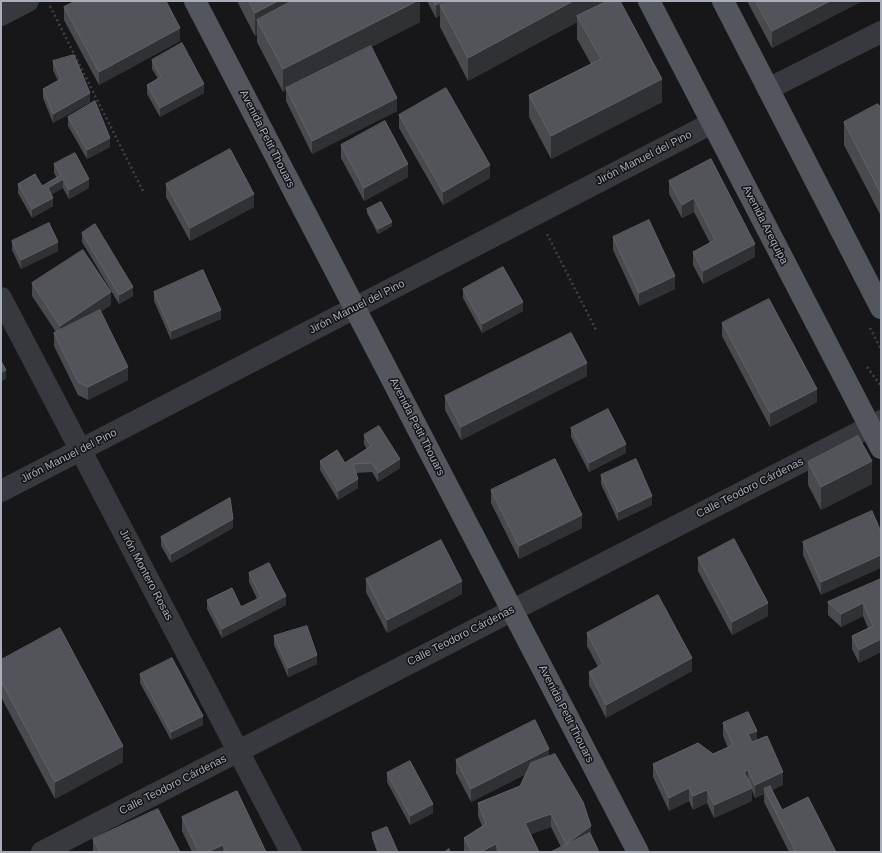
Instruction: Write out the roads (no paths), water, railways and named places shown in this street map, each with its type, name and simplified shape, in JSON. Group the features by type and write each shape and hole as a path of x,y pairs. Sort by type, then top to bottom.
{"main road":[{"name":"Avenida Petit Thouars","path":"195,1 638,852"},
{"name":"Avenida Arequipa","path":"649,1 712,123 875,424 881,448"},
{"path":"722,1 881,308"}],"street":[{"path":"1,15 28,1"},
{"path":"768,89 881,32"},
{"name":"Jirón Manuel del Pino","path":"1,491 712,123"},
{"name":"Jirón Montero Rosas","path":"1,298 291,852"},
{"name":"Calle Teodoro Cárdenas","path":"42,852 875,424"}]}
